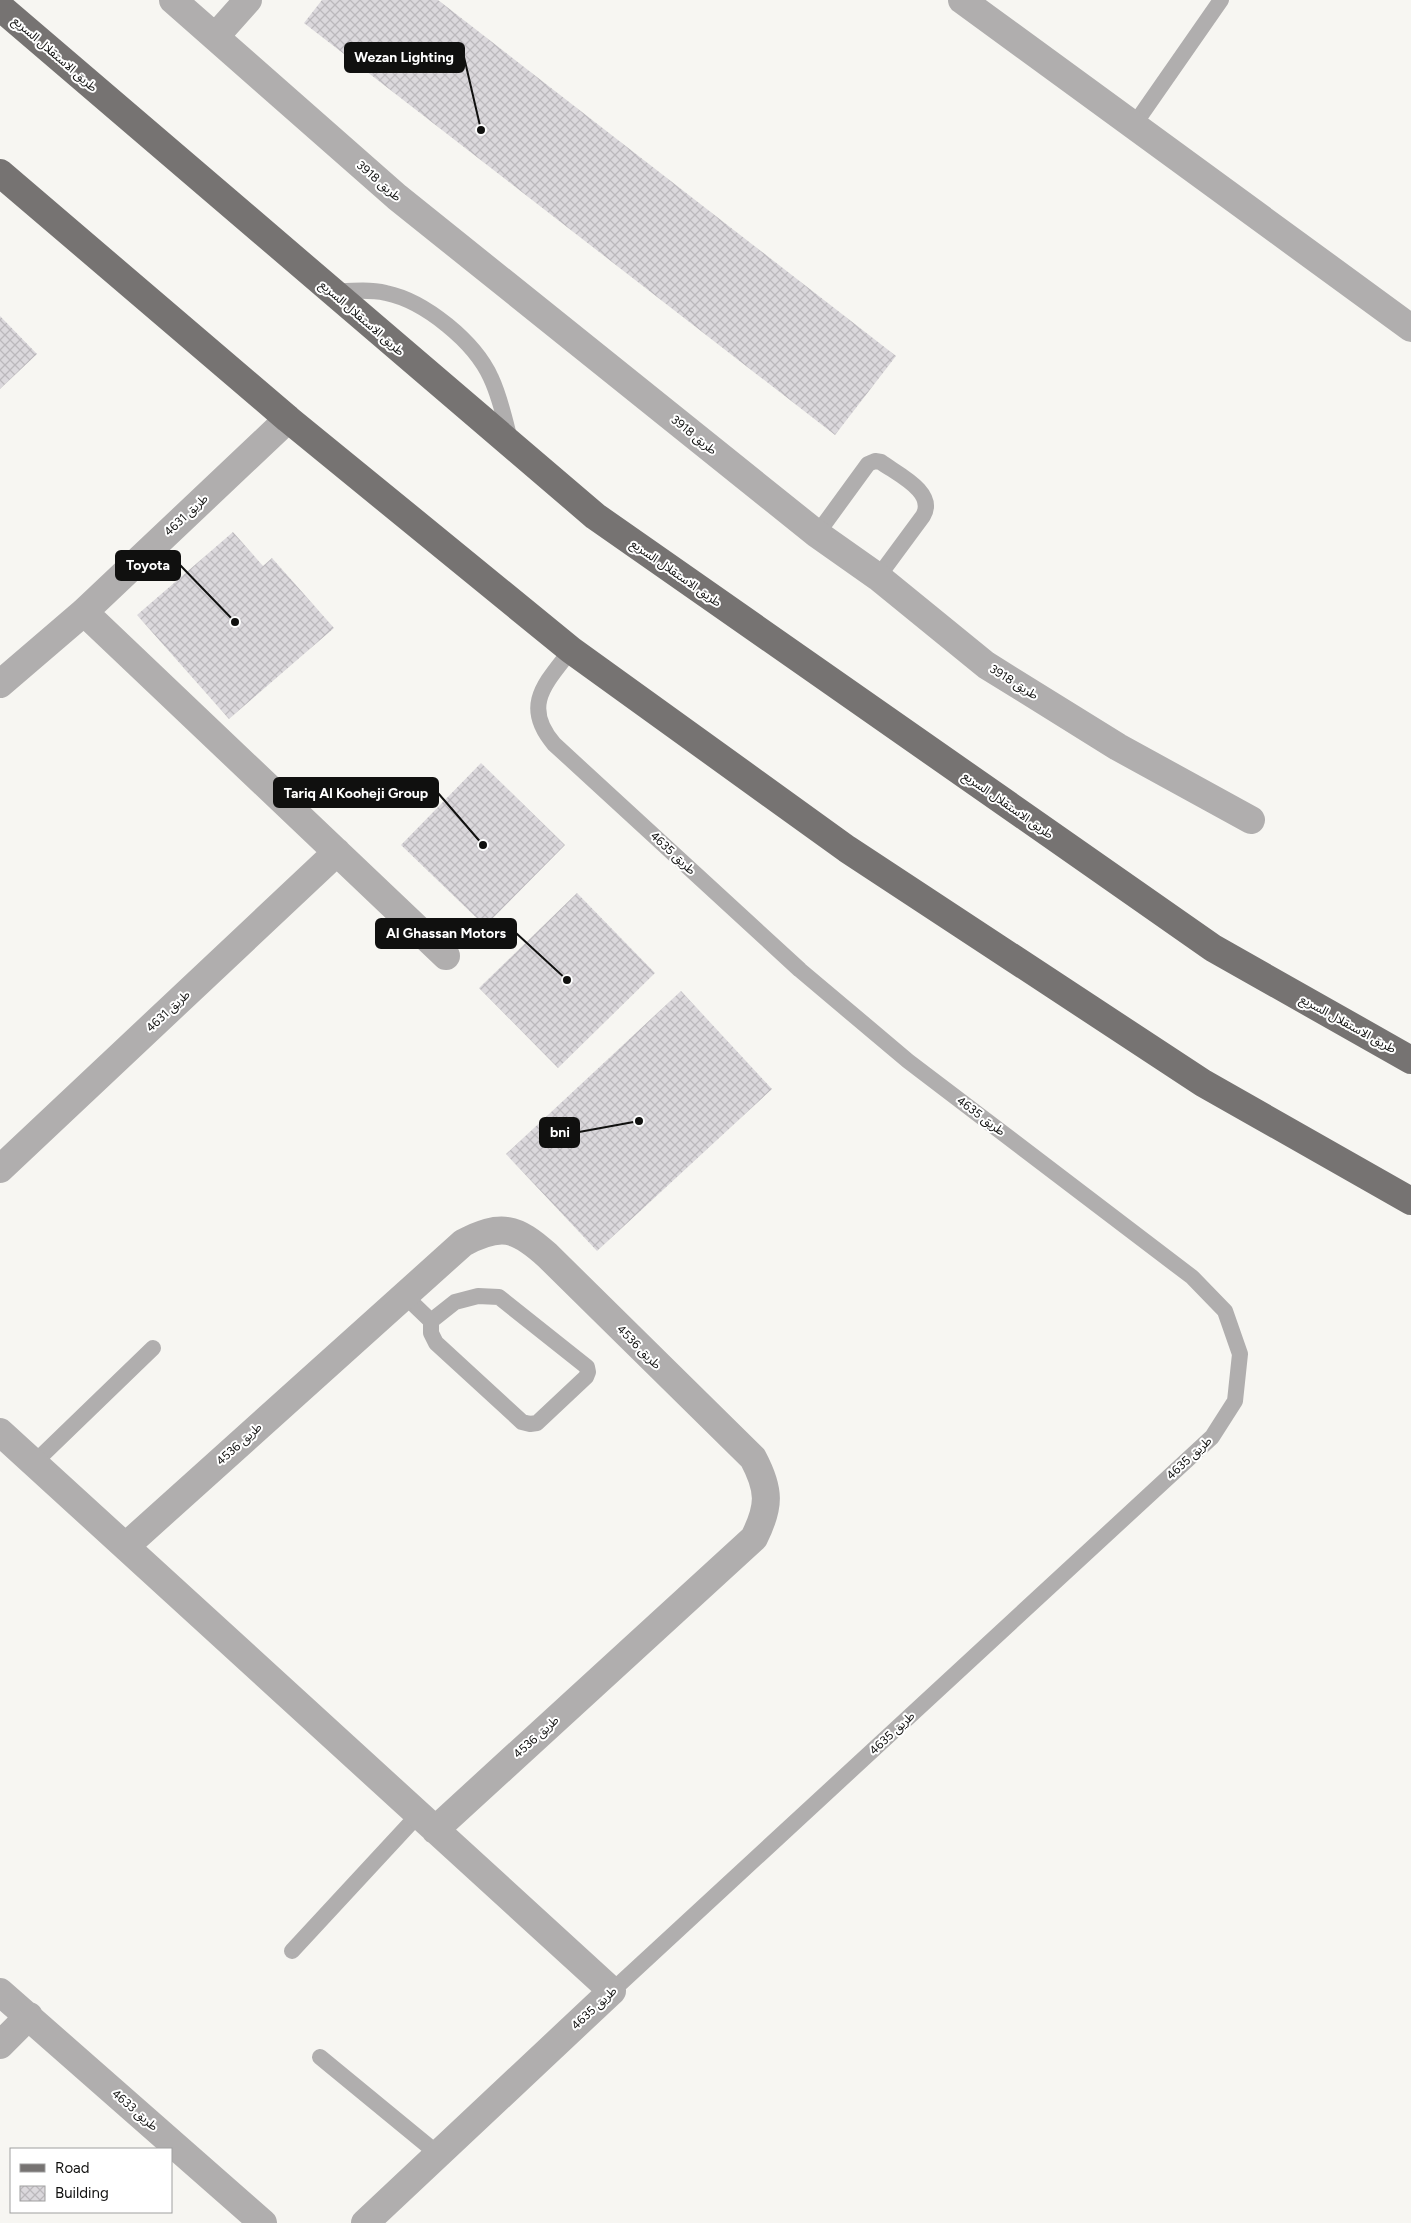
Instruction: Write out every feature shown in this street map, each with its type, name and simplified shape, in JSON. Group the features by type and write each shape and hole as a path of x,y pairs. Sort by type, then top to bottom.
{"main road":[{"name":"طريق الاستقلال السريع","path":"0,7 595,516 1213,948 1411,1060"},
{"path":"0,173 288,418 571,650 847,850 1203,1083 1411,1201"}],"street":[{"name":"طريق 3918","path":"173,0 397,198 817,534 878,577 986,665 1118,747 1251,820"},
{"path":"215,37 248,0"},
{"path":"978,5 1134,125 1411,328"},
{"name":"طريق 4631","path":"0,684 84,612 288,418"},
{"path":"84,612 446,956"},
{"name":"طريق 4631","path":"0,1169 337,852"},
{"name":"طريق 4536","path":"126,1546 463,1243 483,1233 506,1230 528,1238 753,1458 763,1476 767,1496 764,1518 754,1538 427,1822"},
{"path":"0,1432 612,1991"},
{"name":"طريق 4635","path":"365,2223 612,1991"},
{"name":"طريق 4633","path":"0,1992 263,2223"},
{"path":"0,2045 29,2016"}],"lane":[{"path":"1134,125 1221,0"},
{"path":"332,292 386,293 406,299 426,309 463,340 478,357 491,377 511,445"},
{"path":"817,534 868,464 874,461 881,462 919,490 927,501 927,510 878,577"},
{"name":"طريق 4635","path":"571,650 545,685 539,700 538,716 544,732 554,744 807,976 908,1061 1192,1277 1225,1311 1240,1354 1235,1401 1212,1437 612,1991"},
{"path":"405,1296 431,1321 431,1333 436,1343 522,1422 538,1423 586,1377 588,1372 587,1367 499,1297 478,1296 455,1302 431,1321"},
{"path":"34,1463 154,1348"},
{"path":"292,1952 427,1822"},
{"path":"320,2057 438,2154"}],"building":[{"path":"322,0 438,0 896,356 835,435 304,23"},
{"path":"0,316 37,354 0,389"},
{"path":"233,532 263,566 272,558 334,628 229,719 137,615"},
{"path":"481,763 565,845 485,926 401,845"},
{"path":"577,893 655,973 558,1068 479,988"},
{"path":"681,991 772,1089 597,1251 506,1154"}],"place":[{"name":"Wezan Lighting","path":"481,130"},
{"name":"Toyota","path":"235,622"},
{"name":"Tariq Al Kooheji Group","path":"483,845"},
{"name":"Al Ghassan Motors","path":"567,980"},
{"name":"bni","path":"639,1121"}]}
